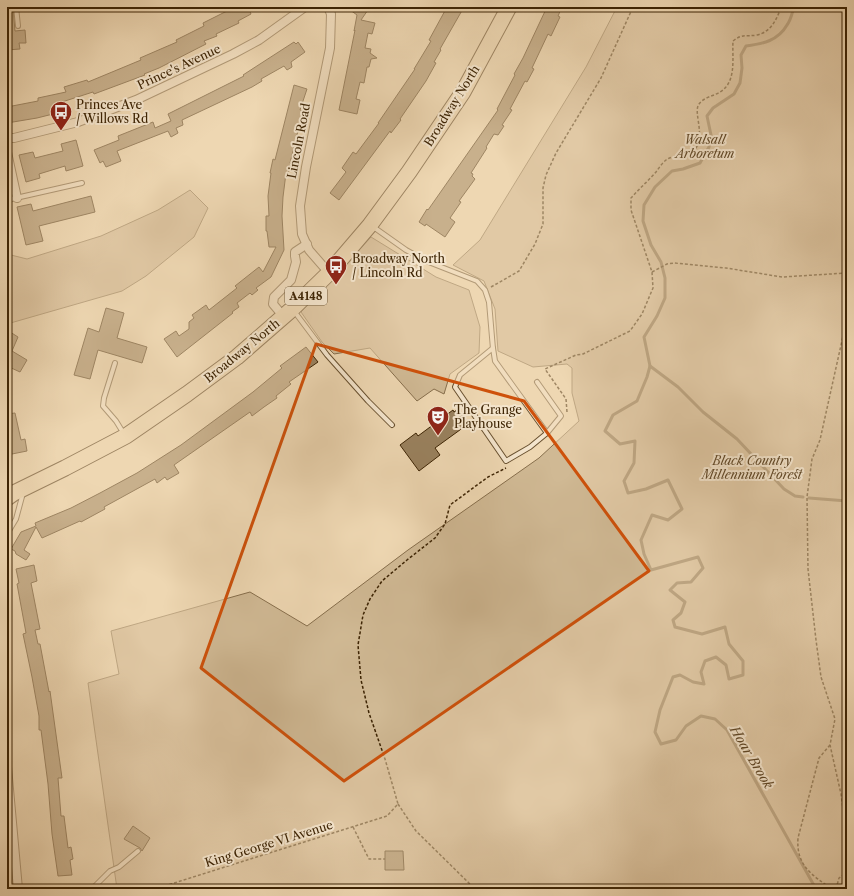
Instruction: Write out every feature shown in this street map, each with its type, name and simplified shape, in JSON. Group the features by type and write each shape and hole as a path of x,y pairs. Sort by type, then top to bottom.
{"highway":[{"name":"Broadway North","path":"13,493 126,436 238,357 288,313 329,272 370,225 409,172 463,92 509,7"}],"street":[{"name":"Prince's Avenue","path":"7,138 14,138 78,122 136,100 259,40 305,7"},
{"name":"Lincoln Road","path":"328,7 331,14 330,48 306,167 300,206 302,234 309,250 329,272"},
{"path":"7,152 17,198"},
{"path":"288,313 272,304 274,297 291,280 296,262 296,252 307,244"},
{"path":"7,767 10,846 18,889"}],"lane":[{"path":"16,7 18,26"},
{"path":"7,200 82,183"},
{"path":"370,225 406,250 426,261 477,281 485,290 489,302 495,361 547,433"},
{"path":"288,313 392,425"},
{"path":"493,349 460,375 455,387 506,461 530,447 547,433 561,416 537,382"},
{"path":"115,363 103,406 126,436"},
{"path":"7,534 16,519 13,493"},
{"path":"92,889 110,871 119,867 138,851"}],"path":[{"path":"485,290 519,271 536,244 543,224 543,188 546,175 556,153 601,78 633,7"},
{"path":"567,416 566,399 545,370 576,355 583,354 630,331 642,314 653,288 652,272 631,210 631,198 667,160 680,155 692,153 696,149 700,138 697,111 698,104 704,99 721,92 728,86 732,72 733,41 740,36 758,35 768,30 774,25 781,7"},
{"path":"652,272 667,264 679,263 782,277 847,272"},
{"path":"847,318 820,440 812,459 807,497 808,569 816,640 821,677 835,719 830,745 841,794 847,839"},
{"path":"475,889 416,832 398,804 361,680 358,645 363,615 370,599 382,581 435,538 445,524 450,505 488,478 509,466"},
{"path":"830,745 819,758 798,838 797,850 802,863 810,873 832,889"},
{"name":"King George VI Avenue","path":"155,889 387,816 398,804"},
{"path":"353,827 369,859 385,859"},
{"path":"836,889 839,878 847,872"}],"highlighted area":[{"path":"316,344 524,401 649,571 344,781 201,668"}],"green space":[{"path":"617,7 847,7 847,889 117,889 88,683 119,674 111,631 250,592 307,626 408,550 539,458 579,421 572,393 572,368 567,364 533,367 498,351 495,309 484,281 453,265 480,240 586,67"},
{"path":"190,190 208,208 194,237 146,276 122,291 7,324 7,254 27,259 101,236 158,210"},
{"path":"371,237 436,277 469,290 480,327 479,353 450,374 444,394 434,389 417,401 370,348 334,354 322,342 301,312"}],"building":[{"path":"7,7 13,7 15,31 25,30 26,43 19,43 20,49 7,50"},
{"path":"235,7 248,7 251,14 238,21 239,23 216,34 217,36 204,41 206,44 159,68 144,74 145,75 94,94 93,92 65,101 63,102 65,111 7,123 7,107 38,101 38,98 66,92 64,87 87,80 88,82 141,60 140,58 177,42 176,40 204,26 203,23"},
{"path":"346,7 370,7 361,20 375,23 372,34 368,33 365,48 371,49 370,53 377,58 371,59 369,67 367,67 364,83 360,82 356,99 360,100 357,114 339,110 357,15"},
{"path":"447,7 464,7 440,49 441,50 434,62 436,63 426,81 400,119 401,120 391,133 390,131 339,200 330,193 346,172 342,168 353,152 356,154 379,123 415,69 431,41 429,40"},
{"path":"547,7 562,7 558,16 560,17 551,36 548,34 532,68 534,69 527,82 525,81 510,109 512,110 502,125 504,126 498,135 494,134 471,173 475,179 459,201 461,202 450,218 455,222 445,237 426,224 425,226 419,222 498,110 497,109"},
{"path":"294,42 296,44 298,42 305,52 291,62 292,67 287,70 284,66 261,79 262,81 252,87 182,120 183,125 176,128 178,133 171,137 168,131 117,151 121,161 106,167 103,161 100,163 94,150 119,140 118,136 153,122 155,128 171,121 168,114 244,76 243,75"},
{"path":"294,85 307,89 300,110 303,111 291,164 288,174 286,173 282,216 284,250 271,277 256,288 258,290 252,295 250,293 237,303 239,307 232,312 233,313 177,357 164,339 176,331 179,336 189,329 189,322 194,318 192,315 206,305 209,310 237,288 235,286 259,267 263,272 276,247 269,247 266,231 266,216 269,216 268,196 270,173 273,159 275,160"},
{"path":"76,140 83,166 66,171 65,166 39,174 40,178 26,182 19,155 33,152 35,158 63,151 61,144"},
{"path":"91,196 95,212 39,226 43,241 26,245 17,207 31,204 33,211"},
{"path":"106,308 124,313 117,338 147,347 142,363 98,350 90,379 74,375 88,328 99,332"},
{"path":"7,330 18,337 12,351 27,360 20,372 7,366"},
{"path":"306,347 318,362 289,382 291,384 276,396 277,398 252,416 250,412 174,465 179,473 167,480 165,477 157,483 155,479 104,507 105,509 81,522 80,521 42,538 36,527 24,550 30,554 26,560 11,549 21,532 36,526 35,523 71,508 100,493 137,473 181,445 253,392 282,368 280,366"},
{"name":"The Grange Playhouse","path":"458,409 464,418 460,421 464,427 435,448 440,455 419,471 400,445 416,433 418,436 453,410 454,412"},
{"path":"15,413 21,440 25,439 27,451 7,455 7,414"},
{"path":"34,565 37,581 31,583 40,629 35,630 38,644 40,644 49,692 50,691 62,778 58,778 61,816 64,816 68,848 71,847 73,859 70,860 72,875 58,876 41,730 39,730 39,716 23,634 26,633 17,584 19,583 16,569"},
{"path":"133,826 150,838 142,851 140,848 124,839"},
{"path":"385,851 403,851 404,870 385,870"}],"waterway":[{"name":"Hoar Brook","path":"794,7 788,23 779,35 764,43 746,46 741,55 742,68 740,83 734,94 713,108 707,116 711,135 709,147 700,163 672,171 655,187 644,205 643,221 651,245 661,262 665,278 665,298 657,316 644,337 650,366 637,401 613,415 605,431 620,444 635,441 634,463 624,481 628,493 646,489 668,480 682,509 668,520 652,515 641,540 644,554 651,570 698,557 703,568 691,582 677,583 670,590 685,602 681,613 673,620 675,627 702,634 725,627 729,644 743,661 743,675 729,679 726,665 716,657 705,661 701,672 704,684 693,682 680,675 673,677 660,710 655,732 661,744 676,740 686,726 701,716 715,719 727,730 816,889"},
{"path":"650,366 678,387 703,412 737,439 784,489 795,496 803,497"},
{"path":"809,498 847,501"}],"place":[{"name":"Princes Ave / Willows Rd","path":"61,132"},
{"name":"Broadway North / Lincoln Rd","path":"336,286"},
{"name":"The Grange Playhouse","path":"438,436"}],"park label":[{"name":"Walsall Arboretum","path":"705,147"},
{"name":"Black Country Millennium Forest","path":"752,468"}]}
